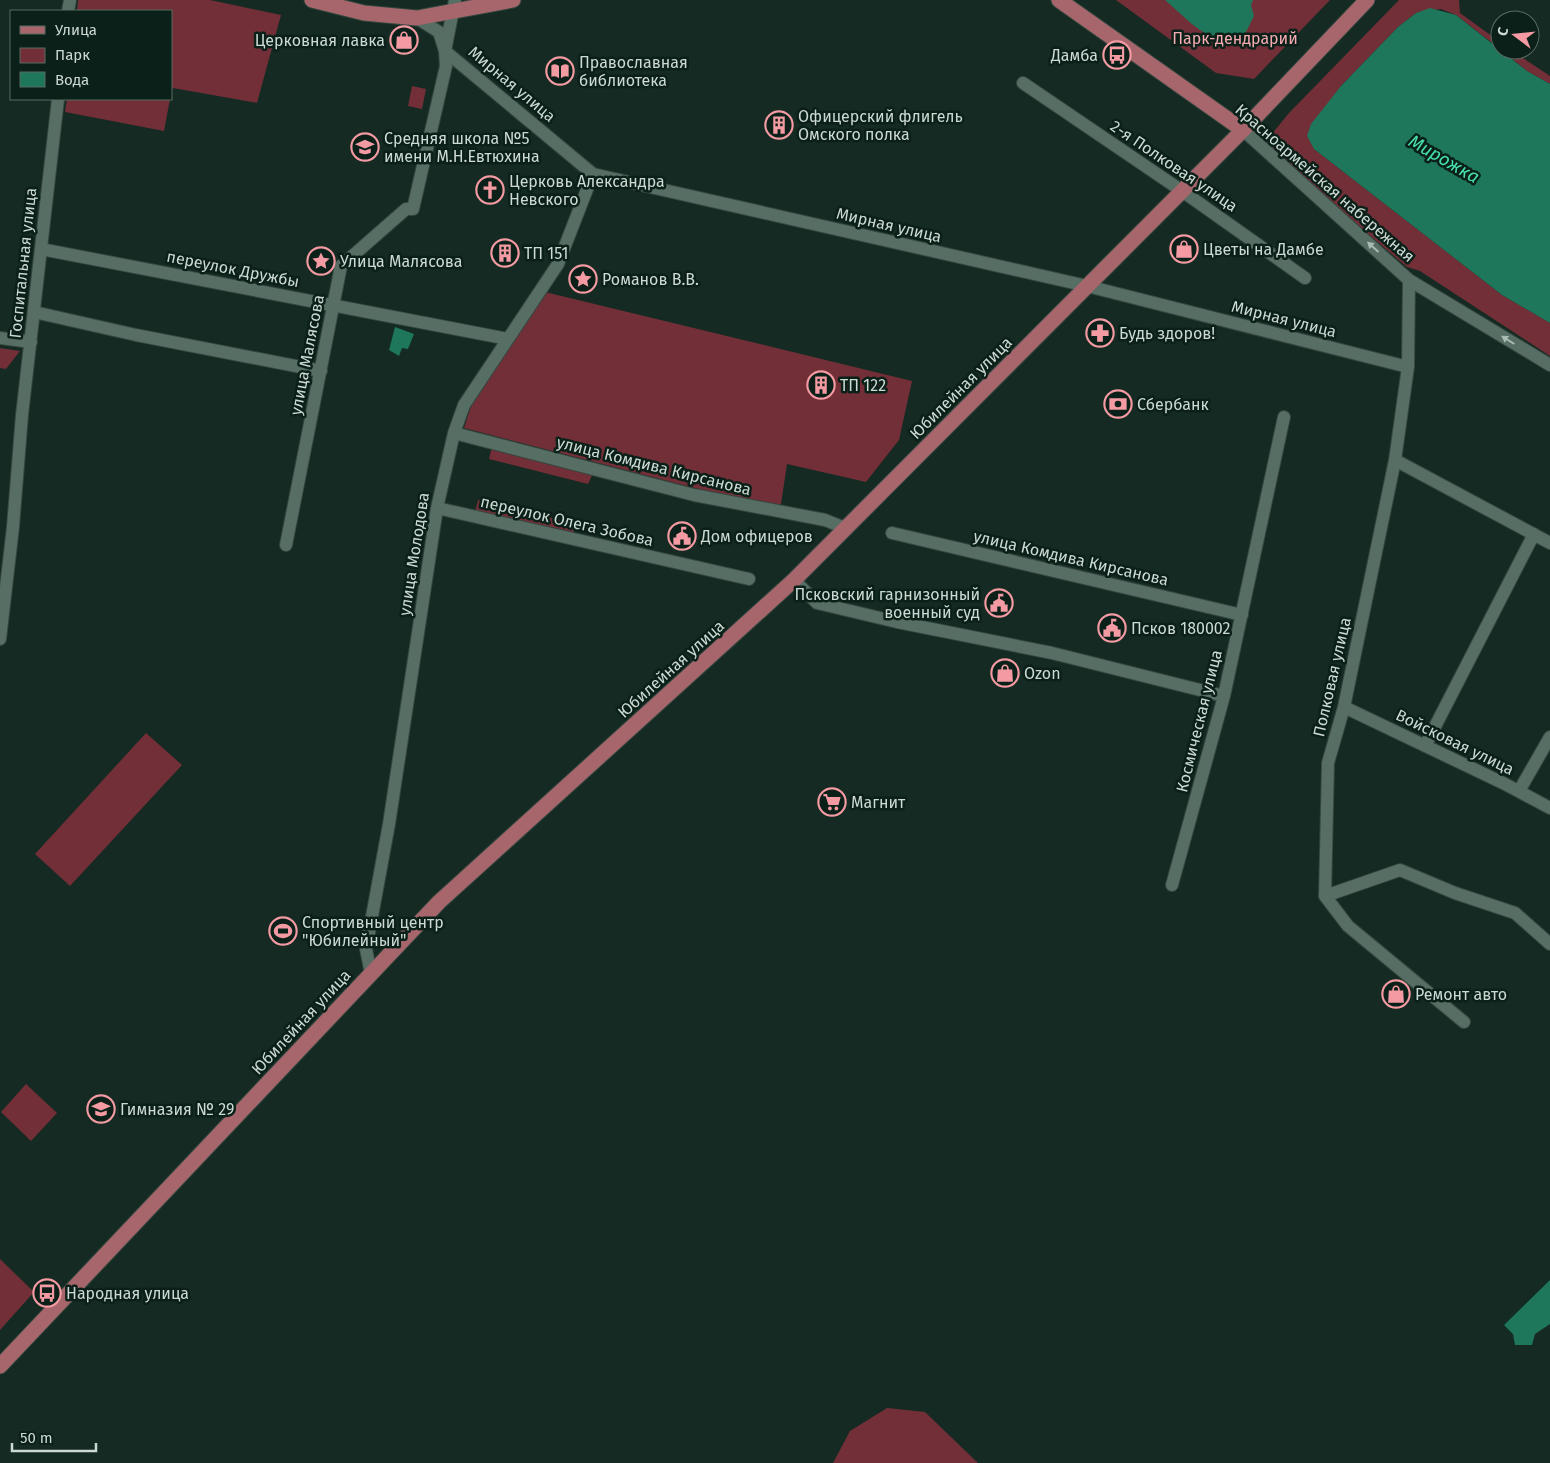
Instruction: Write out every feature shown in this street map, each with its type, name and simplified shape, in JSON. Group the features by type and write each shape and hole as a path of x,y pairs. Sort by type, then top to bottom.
{"main road":[{"path":"312,0 364,13 417,18 454,6 513,0"},
{"name":"Красноармейская набережная","path":"1059,0 1243,130"},
{"name":"Юбилейная улица","path":"0,1366 439,902 739,632 794,580 1243,130 1367,0"}],"street":[{"name":"улица Малясова","path":"286,546 341,266 406,209 413,209 446,66 445,50 454,6"},
{"name":"Мирная улица","path":"417,18 439,32 445,50 593,174 1087,286 1408,367"},
{"name":"2-я Полковая улица","path":"1023,83 1182,191 1305,278"},
{"name":"Госпитальная улица","path":"0,639 58,100"},
{"name":"Красноармейская набережная","path":"1243,130 1409,280 1550,365"},
{"name":"улица Молодова","path":"371,974 366,949 389,824 437,508 454,433 464,405 558,264 593,174"},
{"name":"переулок Дружбы","path":"41,250 335,304 508,339"},
{"name":"Полковая улица","path":"1325,896 1328,763 1344,707 1395,460 1408,367 1409,280"},
{"path":"34,312 136,335 321,371"},
{"path":"0,338 31,342"},
{"name":"Космическая улица","path":"1172,885 1224,696 1284,416"},
{"name":"улица Комдива Кирсанова","path":"454,433 694,495 825,520 846,528"},
{"path":"1395,460 1550,544"},
{"name":"переулок Олега Зобова","path":"437,508 749,579"},
{"name":"улица Комдива Кирсанова","path":"892,533 1242,615"},
{"path":"1425,746 1534,534"},
{"path":"794,580 817,603 897,622 1052,653 1224,696"},
{"name":"Войсковая улица","path":"1344,707 1519,791 1550,808"},
{"path":"1519,791 1550,738"},
{"path":"1464,1022 1348,926 1325,896 1400,870 1456,893 1515,913 1550,944"}],"green space":[{"path":"78,0 210,0 281,15 257,103 173,88 172,90 172,10 77,10"},
{"name":"Парк-дендрарий","path":"1116,0 1330,0 1254,79 1216,73"},
{"path":"1399,0 1459,0 1460,13 1490,35 1490,41 1456,15 1441,9 1416,13 1398,27 1341,86 1314,149 1502,295 1550,323 1550,356 1420,271 1407,267 1288,166 1263,138 1271,135 1289,113"},
{"path":"1513,60 1526,60 1550,76 1550,84 1527,71"},
{"path":"412,86 426,89 422,109 408,106"},
{"path":"67,100 170,100 164,131 65,112"},
{"path":"545,292 912,381 899,440 866,482 787,464 781,504 775,504 710,492 464,428 471,406"},
{"path":"0,348 20,351 6,369 0,368"},
{"path":"493,442 595,469 588,484 489,459"},
{"path":"478,500 576,524 572,539 474,516"},
{"path":"146,733 182,765 70,886 35,854"},
{"path":"26,1084 57,1113 31,1141 1,1112"},
{"path":"0,1259 34,1292 0,1330"},
{"path":"887,1408 925,1412 978,1463 833,1463 850,1431"}],"water":[{"path":"1165,0 1253,0 1251,5 1254,16 1246,32 1230,39 1219,39 1194,26"},
{"name":"Мирожка","path":"1430,8 1456,15 1490,42 1490,60 1513,60 1527,71 1550,84 1550,323 1502,295 1314,149 1307,136 1311,124 1341,86 1398,27 1416,13"},
{"path":"395,327 414,334 408,349 402,348 399,356 389,350"},
{"path":"1550,1280 1550,1324 1535,1334 1532,1345 1515,1345 1513,1334 1504,1325"}],"place":[{"name":"Церковная лавка","path":"404,40"},
{"name":"Дамба","path":"1117,55"},
{"name":"Православная библиотека","path":"560,71"},
{"name":"Офицерский флигель Омского полка","path":"779,125"},
{"name":"Средняя школа №5 имени М.Н.Евтюхина","path":"365,147"},
{"name":"Церковь Александра Невского","path":"490,190"},
{"name":"Цветы на Дамбе","path":"1184,249"},
{"name":"ТП 151","path":"505,253"},
{"name":"Улица Малясова","path":"321,261"},
{"name":"Романов В.В.","path":"583,279"},
{"name":"Будь здоров!","path":"1100,333"},
{"name":"ТП 122","path":"821,385"},
{"name":"Сбербанк","path":"1118,404"},
{"name":"Дом офицеров","path":"682,536"},
{"name":"Псковский гарнизонный военный суд","path":"999,603"},
{"name":"Псков 180002","path":"1112,628"},
{"name":"Ozon","path":"1005,673"},
{"name":"Магнит","path":"832,802"},
{"name":"Спортивный центр \"Юбилейный\"","path":"283,931"},
{"name":"Ремонт авто","path":"1396,994"},
{"name":"Гимназия № 29","path":"101,1109"},
{"name":"Народная улица","path":"47,1293"}]}
